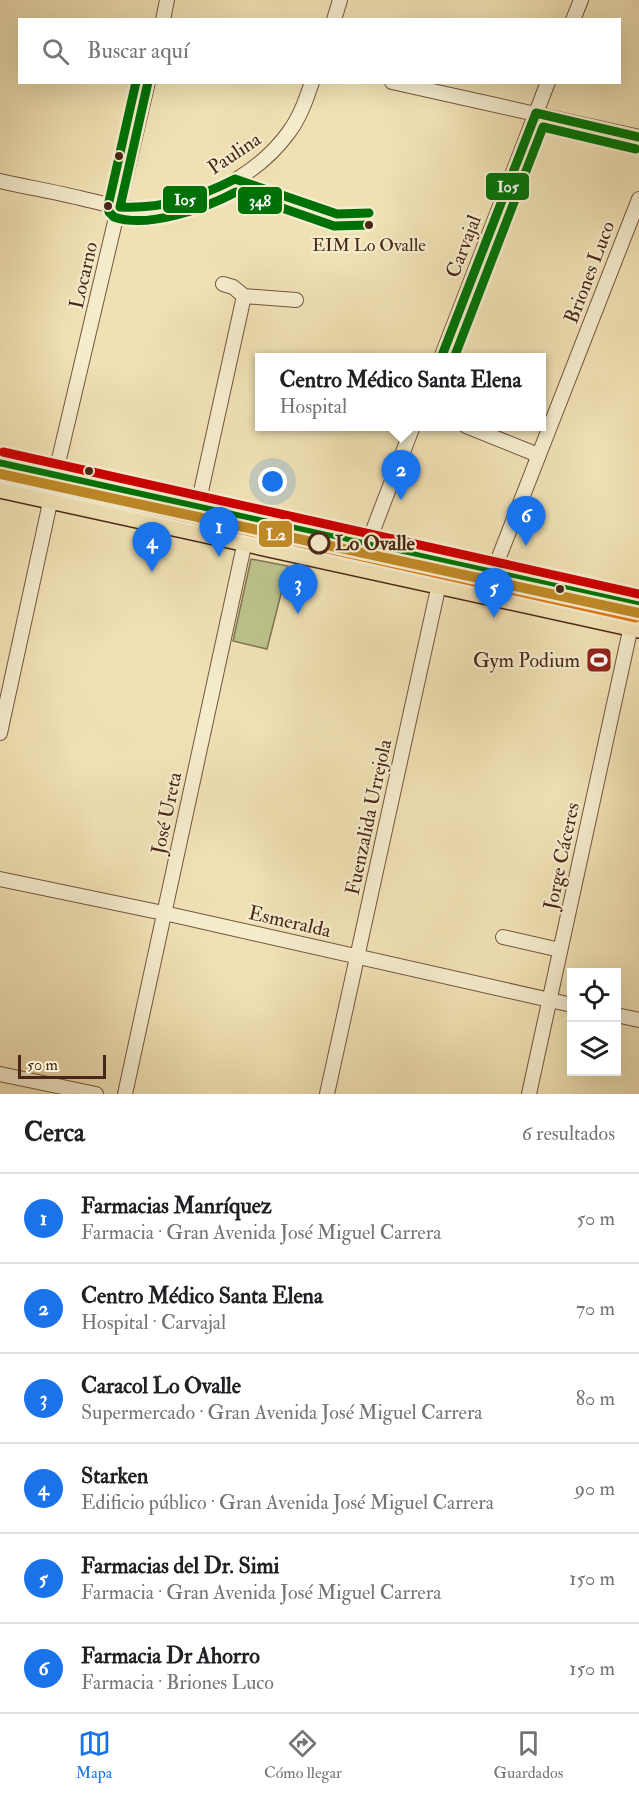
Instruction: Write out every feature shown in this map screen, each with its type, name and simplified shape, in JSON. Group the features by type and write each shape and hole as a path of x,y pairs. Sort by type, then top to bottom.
{"main road":[{"path":"0,464 367,546 490,584 636,623"},
{"path":"47,474 51,498"},
{"path":"0,487 439,584 490,584 639,606"}],"street":[{"path":"163,18 167,0"},
{"path":"335,18 340,0"},
{"path":"574,18 581,0"},
{"name":"Locarno","path":"47,474 120,207 148,84"},
{"name":"Paulina","path":"0,181 120,207 150,208 179,203 219,188 248,172 277,147 298,118 311,84"},
{"path":"401,84 639,136"},
{"name":"Carvajal","path":"443,353 547,84"},
{"name":"Briones Luco","path":"490,584 639,199"},
{"path":"223,284 233,287 244,296 296,300"},
{"path":"192,530 244,296"},
{"path":"367,546 411,431"},
{"path":"478,431 538,455"},
{"path":"0,733 51,498"},
{"name":"José Ureta","path":"125,1094 245,541"},
{"name":"Fuenzalida Urrejola","path":"327,1094 439,584"},
{"name":"Jorge Cáceres","path":"529,1094 636,623"},
{"name":"Esmeralda","path":"0,879 164,913 567,1004"},
{"path":"503,937 560,950"},
{"path":"621,1016 639,1020"},
{"path":"0,1074 53,1090 96,1094"}],"green space":[{"path":"251,559 288,566 267,649 233,641"}],"transit line":[{"name":"348","path":"136,84 108,206 109,212 114,217 128,220 160,219 193,210 236,192 334,226 369,225"},
{"name":"I05","path":"148,84 120,207 150,206 179,201 207,192 235,179 337,214 369,213"},
{"name":"I05","path":"443,353 536,113 639,137"},
{"name":"348","path":"456,353 543,127 636,149"},
{"path":"3,452 639,594"},
{"path":"0,464 639,606"},
{"name":"L2","path":"0,474 639,613"},
{"path":"0,476 636,618"}],"place":[{"name":"EIM Lo Ovalle","path":"369,225"},
{"name":"Centro Médico Santa Elena","path":"401,500"},
{"name":"Lo Ovalle","path":"319,543"},
{"name":"Farmacia Dr Ahorro","path":"526,546"},
{"name":"Farmacias Manríquez","path":"219,557"},
{"name":"Starken","path":"152,572"},
{"name":"Caracol Lo Ovalle","path":"298,614"},
{"name":"Farmacias del Dr. Simi","path":"494,618"},
{"name":"Gym Podium","path":"599,660"}]}
